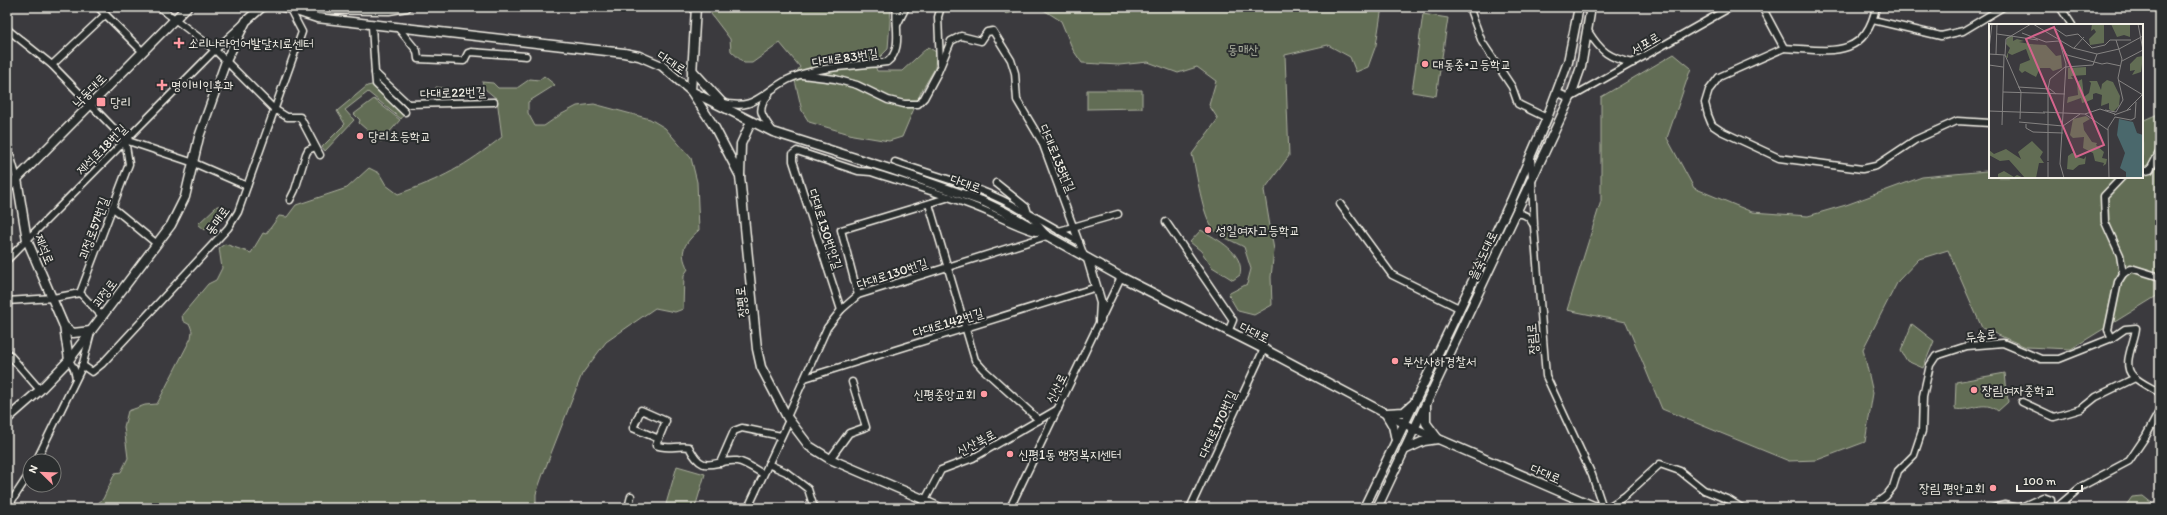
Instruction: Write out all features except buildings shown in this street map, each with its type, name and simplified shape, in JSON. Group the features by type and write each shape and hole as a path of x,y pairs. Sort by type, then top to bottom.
{"main road":[{"name":"낙동대로","path":"7,189 187,7"},
{"name":"괴정로","path":"7,419 40,390 68,360 157,244 178,213 185,197 199,137 226,61 246,21 262,7"},
{"path":"287,8 389,9 408,7"},
{"path":"691,91 696,7"},
{"name":"을숙도대로","path":"1364,508 1531,156 1558,93 1568,62 1579,7"},
{"name":"을숙도대로","path":"1377,508 1413,428 1570,98 1581,67 1591,7"},
{"name":"다대로","path":"287,8 316,18 372,26 631,55 662,66 691,91 731,113 773,132 893,170 982,201 1121,277 1413,428 1598,508"},
{"path":"692,70 731,113"},
{"name":"장평로","path":"691,91 714,128 740,176 757,349 761,367 788,419 809,446 830,459 925,500"},
{"path":"740,176 741,144 751,122"},
{"name":"제석로","path":"17,179 27,240 64,326 68,360"},
{"path":"1086,258 1097,287 1101,303 1100,320"},
{"path":"64,326 73,333 91,331"},
{"path":"1404,450 1412,445 1438,439 1426,423 1426,402"},
{"path":"1396,440 1393,426 1385,413 1404,412 1413,404"}],"street":[{"path":"159,7 215,50 274,110 287,117 300,117 320,155"},
{"name":"다대로83번길","path":"721,102 734,106 744,106 774,88 802,75 887,62 893,58 897,49 897,7"},
{"path":"896,26 906,7"},
{"path":"941,7 938,17 941,66"},
{"path":"1469,7 1482,42 1512,87 1518,104 1547,118"},
{"name":"서포로","path":"1570,98 1731,7"},
{"path":"1762,7 1784,48"},
{"path":"1876,7 1873,20 1864,36 1854,46 1840,51 1784,48 1719,77 1709,90 1705,103 1712,125 1720,131 1779,158 1862,170 1876,166 1915,140 1957,121 1989,123"},
{"path":"1873,20 1941,36 1963,31 2003,7"},
{"path":"2060,7 2071,24"},
{"name":"동매로","path":"82,365 92,372 102,364 223,234 238,212 302,32 287,8"},
{"path":"100,9 143,52"},
{"path":"52,65 105,15"},
{"name":"제석로18번길","path":"7,260 215,50 246,21"},
{"path":"372,26 376,84 405,112"},
{"path":"7,29 52,65 125,140 194,163 247,186"},
{"path":"399,29 417,51 418,58 464,61 468,53 471,52 526,56"},
{"name":"다대로135번길","path":"802,75 835,79 857,85 888,100 904,104 918,104 924,98 941,66 948,44 954,38 961,36 981,41 990,31 997,36 1011,60 1015,72 1017,100 1042,142 1086,258"},
{"path":"1588,32 1604,53 1618,60 1633,63"},
{"name":"다대로22번길","path":"375,73 408,104 494,102"},
{"path":"773,132 761,116 760,108 774,88"},
{"path":"1558,93 1570,98"},
{"name":"괴정로57번길","path":"80,293 129,164 125,140"},
{"name":"제석로","path":"7,144 17,179"},
{"path":"290,200 296,190 306,154 308,150 315,147"},
{"name":"다대로130번안길","path":"841,310 793,161 793,154 797,151 858,171 871,172 950,197"},
{"path":"2143,172 2150,170 2160,151"},
{"name":"장림로","path":"1531,156 1534,226 1546,376 1592,475 1603,508"},
{"path":"895,162 978,190 1028,213 1079,242"},
{"path":"2121,178 2104,196 2103,208 2105,222 2120,255 2123,274"},
{"path":"996,183 1026,207 1028,213 1047,236"},
{"path":"858,295 841,230 950,197 1018,227 1047,236"},
{"path":"929,204 978,365 1039,420"},
{"path":"1340,204 1392,275 1459,308"},
{"path":"112,207 157,244"},
{"path":"1515,214 1522,213 1530,217 1534,226"},
{"path":"1058,231 1118,214"},
{"path":"1166,222 1233,320 1228,332"},
{"name":"다대로130번길","path":"744,508 749,505 781,436 820,340 841,310 858,295 1047,236"},
{"path":"2112,338 2108,330 2118,282 2123,274 2131,268 2160,277"},
{"name":"신산로","path":"1010,508 1121,277"},
{"name":"다대로142번길","path":"805,378 1097,287"},
{"path":"7,301 53,298 80,293 102,316"},
{"name":"두송로","path":"1870,508 1886,496 1893,487 1898,471 1914,455 1922,431 1924,396 1930,365 1936,356 1967,346 2003,343 2041,358 2059,359 2112,338 2125,330 2136,328 2136,338 2127,364 2131,375 2135,378"},
{"path":"40,453 82,365 91,331"},
{"name":"다대로170번길","path":"1190,508 1264,350"},
{"path":"7,352 40,390"},
{"path":"68,360 74,369 76,378"},
{"path":"2022,402 2054,417 2081,409 2096,397 2135,378 2160,393"},
{"path":"830,459 849,433 866,427 852,382"},
{"name":"신산북로","path":"921,508 941,470 973,458 1058,409"},
{"path":"659,439 633,428 641,410 666,421 659,439 656,445 663,448 677,445 689,447 695,460 704,465 738,461 763,474"},
{"path":"2056,508 2082,486 2129,461 2146,436 2160,410"},
{"path":"720,463 734,431 742,428 781,436"},
{"path":"768,464 786,472 808,489 814,508"},
{"path":"1608,508 1625,496 1660,464 1680,471 1704,490 1729,500 1742,508"},
{"path":"7,508 22,485"},
{"path":"628,508 631,496"},
{"path":"1993,508 2004,505 2019,508 2043,497 2051,500 2051,508"},
{"name":"장평로","path":"925,500 943,508"},
{"path":"1915,508 1931,506 1939,508"}],"green space":[{"path":"711,7 891,7 888,49 874,63 877,71 902,71 928,47 936,52 935,68 921,92 902,137 889,141 853,135 809,122 802,111 794,76 800,67 780,43 752,63 744,63 731,51 730,39 711,14"},
{"path":"1001,7 1032,7 1006,14"},
{"name":"동매산","path":"1039,7 1382,7 1376,45 1368,67 1356,72 1350,57 1328,45 1285,55 1289,156 1264,190 1274,250 1271,277 1272,305 1254,315 1238,311 1228,294 1247,284 1251,269 1244,247 1214,230 1206,215 1200,194 1192,154 1218,119 1209,105 1216,81 1197,67 1178,73 1148,62 1119,65 1082,63 1073,50 1061,21"},
{"path":"1423,14 1448,18 1436,96 1412,92"},
{"path":"1674,54 1691,68 1667,138 1694,188 1752,212 1808,216 1846,205 1922,177 1989,171 1989,178 2143,178 2143,121 2160,113 2160,294 2071,349 2026,347 1982,328 1948,250 1919,259 1898,281 1863,349 1873,393 1865,442 1817,460 1789,461 1662,409 1626,322 1567,310 1601,201 1601,97"},
{"path":"544,76 555,85 528,102 528,113 535,126 544,126 577,106 594,104 650,119 665,128 691,158 697,182 699,230 687,243 683,252 688,269 684,275 683,309 675,312 655,308 606,342 582,374 536,494 536,508 92,508 103,499 115,473 121,472 128,458 124,427 128,411 145,405 157,404 191,338 192,331 190,325 183,321 182,315 208,284 216,280 222,268 219,248 225,244 251,253 263,233 266,234 279,216 287,217 296,205 347,188 369,168 379,173 386,185 398,194 428,183 453,171 502,137 497,99 485,89 482,82 493,83 498,88 517,88 530,79 539,80"},
{"path":"372,85 404,115 401,119 368,92 345,110 354,120 325,151 322,147 345,124 337,111 367,86"},
{"path":"436,87 448,89 448,101 436,101"},
{"path":"1087,90 1142,90 1142,108 1087,109"},
{"path":"374,99 400,120 381,142 359,123 360,120 354,114"},
{"path":"217,206 221,206 223,210 205,230 198,224"},
{"path":"1201,230 1222,242 1234,253 1240,267 1240,275 1233,280 1212,267 1201,251 1190,242"},
{"path":"1912,324 1934,341 1923,368 1907,361 1901,351"},
{"path":"2005,373 2008,402 1998,411 1987,406 1955,409 1956,382"},
{"path":"677,466 705,474 695,508 681,508 666,504"},
{"path":"2143,496 2158,508 2124,508 2132,497"}],"tunnel":[{"path":"1372,508 1564,98 1576,66 1587,7"}],"place":[{"name":"소리나라언어발달치료센터","path":"179,43"},
{"name":"대동중•고등학교","path":"1425,64"},
{"name":"명이비인후과","path":"162,85"},
{"name":"당리","path":"101,102"},
{"name":"당리초등학교","path":"360,136"},
{"name":"성일여자고등학교","path":"1208,230"},
{"name":"부산사하경찰서","path":"1395,361"},
{"name":"장림여자중학교","path":"1974,390"},
{"name":"신평중앙교회","path":"984,394"},
{"name":"신평1동 행정복지센터","path":"1010,454"},
{"name":"장림 평안교회","path":"1993,488"}]}
